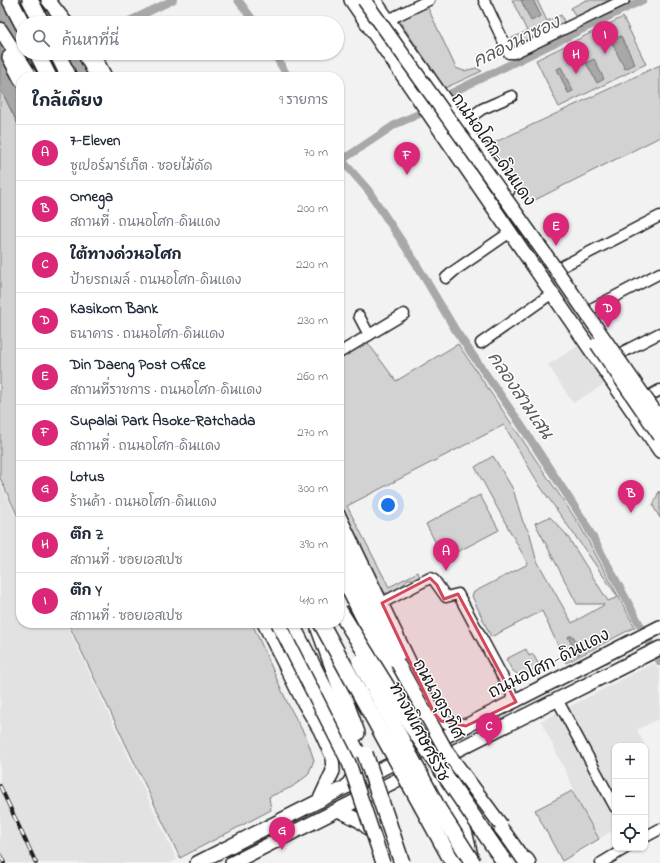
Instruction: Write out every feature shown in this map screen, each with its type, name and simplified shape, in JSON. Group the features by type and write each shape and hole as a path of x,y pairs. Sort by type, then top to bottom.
{"highway":[{"path":"10,0 18,16"},
{"path":"30,0 38,16"},
{"path":"40,60 46,72"},
{"path":"60,60 66,72"},
{"path":"344,579 420,730 427,737 437,741"},
{"path":"344,618 412,727 505,863"},
{"name":"ทางพิเศษศรีรัช","path":"344,626 357,654 439,810 472,863"},
{"path":"294,628 351,737 357,752 359,769 349,785"},
{"path":"319,628 372,773 402,863"},
{"name":"ทางพิเศษศรีรัช","path":"324,628 452,863"},
{"path":"443,796 463,827 472,863"}],"main road":[{"path":"48,0 61,16"},
{"name":"ถนนอโศก-ดินแดง","path":"351,0 509,233 660,451"},
{"name":"ถนนอโศก-ดินแดง","path":"364,0 660,419"},
{"name":"ถนนอโศก-ดินแดง","path":"374,0 621,353 632,368 655,392 660,408"},
{"path":"0,29 16,55"},
{"path":"0,41 17,72"},
{"path":"19,60 27,72"},
{"path":"80,60 85,72"},
{"path":"88,60 94,72"},
{"name":"ถนนอโศก-ดินแดง","path":"405,78 454,140 660,436"},
{"path":"612,381 632,368"},
{"path":"642,425 660,414"},
{"path":"344,526 434,713 441,721 466,726"},
{"name":"ถนนจตุรทิศ","path":"344,550 397,662 440,740 527,862"},
{"name":"ถนนอโศก-ดินแดง","path":"196,863 516,702 660,627"},
{"path":"266,628 332,756 333,771 319,801"},
{"path":"281,628 349,763 383,863"},
{"path":"232,863 660,648"},
{"name":"ถนนจตุรทิศ","path":"440,759 434,766 432,776 443,796 467,800 484,810 501,828 527,862"},
{"path":"379,789 377,819 383,842 391,863"},
{"path":"338,810 360,821 383,842"}],"street":[{"path":"388,20 429,0"},
{"path":"484,0 509,53 514,53 624,0"},
{"path":"99,60 104,72"},
{"path":"461,124 482,109 512,96"},
{"path":"561,267 660,216"},
{"path":"446,278 509,233"},
{"path":"591,309 660,273"},
{"path":"481,344 551,294"},
{"path":"344,351 404,314"},
{"path":"359,316 369,335"},
{"path":"621,353 660,333"},
{"path":"382,603 430,578 434,580 446,597 458,594 516,702"},
{"path":"558,700 612,801"},
{"path":"648,835 660,829"},
{"path":"601,863 621,851"}],"highlighted area":[{"path":"430,578 437,585 444,599 458,594 516,702 466,726 441,721 434,713 382,603"}],"shaded area":[{"path":"0,0 55,0 63,16 16,16 16,60 86,60 92,72 16,72 16,120 0,88"},
{"path":"512,0 537,0 547,21 561,15 565,24 515,49 510,39 527,31"},
{"path":"521,0 533,0 541,16 531,21"},
{"path":"586,0 612,0 576,18 571,8"},
{"path":"427,6 456,68 464,71 476,68 482,71 445,88 398,19"},
{"path":"623,17 646,64 559,107 536,60"},
{"path":"621,36 635,64 625,69 611,41"},
{"path":"594,59 604,79 597,83 586,63"},
{"path":"660,65 660,137 527,204 487,146"},
{"path":"561,67 573,91 568,93 557,69"},
{"path":"0,88 16,120 16,512 0,478"},
{"path":"365,339 396,381 458,344 579,524 635,627 566,663 542,611 491,637 472,596 474,592 528,564 475,467 493,456 513,489 523,522 530,534 536,559 572,623 604,605 577,604 535,523 550,517 566,534 608,601 618,597 540,486 504,425 347,506 389,587 418,572 420,577 418,579 408,579 399,589 388,594 382,591 344,513 344,353"},
{"path":"579,345 605,384 573,403 548,365"},
{"path":"0,482 16,516 16,628 68,628 177,860 170,863 0,863"},
{"path":"659,491 660,494 660,518 653,506"},
{"path":"480,495 499,530 444,559 426,524"},
{"path":"70,628 254,628 287,702 307,739 314,760 308,775 292,787 269,797 271,810 180,858"},
{"path":"573,636 582,652 577,655 568,637"},
{"path":"526,649 529,656 533,654 540,667 520,676 512,670 506,659"},
{"path":"654,663 660,671 660,718 637,730 644,743 612,743 612,831 599,839 572,791 574,789 541,721"},
{"path":"572,791 599,839 562,861 535,810"}],"waterway":[{"path":"140,16 173,0"},
{"name":"คลองสามเสน","path":"238,0 250,16"},
{"name":"คลองนาซอง","path":"449,94 643,0"},
{"name":"คลองสามเสน","path":"278,60 285,72"},
{"name":"คลองนาซอง","path":"344,159 396,124 419,114"},
{"name":"คลองสามเสน","path":"344,163 368,190 414,260 456,331 517,419 584,521 660,662"}],"railway":[{"path":"0,786 36,863"},
{"path":"0,855 4,863"}],"place":[{"name":"ตึก Y","path":"605,54"},
{"name":"ตึก Z","path":"576,74"},
{"name":"Supalai Park Asoke-Ratchada","path":"407,175"},
{"name":"Din Daeng Post Office","path":"556,246"},
{"name":"Kasikorn Bank","path":"608,328"},
{"name":"Omega","path":"631,513"},
{"name":"7-Eleven","path":"446,571"},
{"name":"ใต้ทางด่วนอโศก","path":"489,746"},
{"name":"Lotus","path":"282,850"}]}
